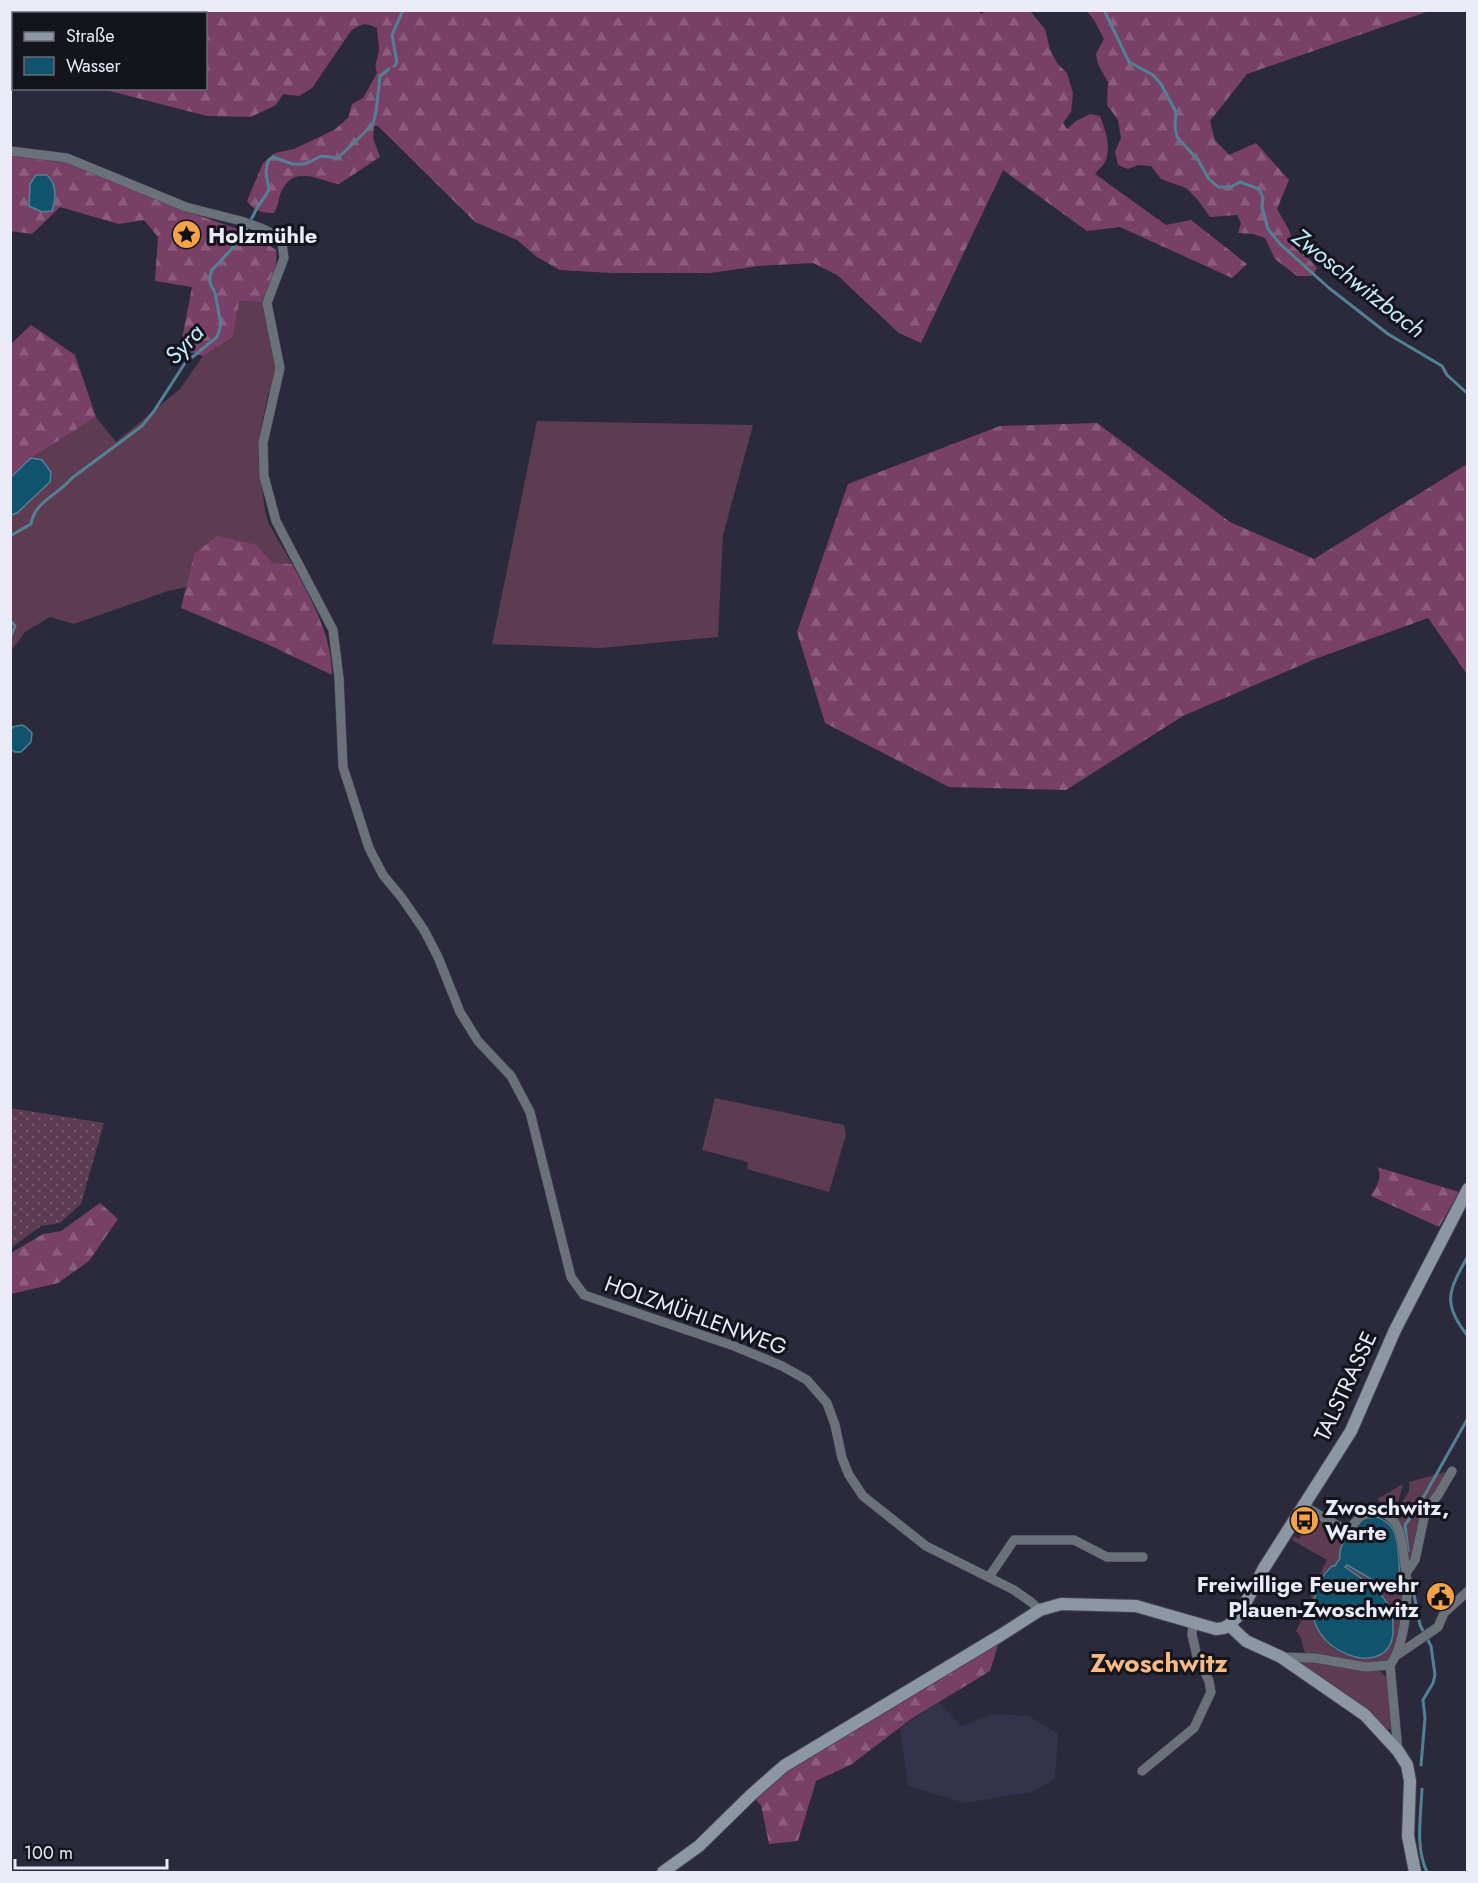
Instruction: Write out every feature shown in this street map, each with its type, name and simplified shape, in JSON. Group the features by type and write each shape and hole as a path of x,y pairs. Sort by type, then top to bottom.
{"street":[{"name":"HOLZMÜHLENWEG","path":"10,151 67,158 186,207 261,228 274,235 282,243 284,258 267,303 280,368 263,443 264,476 276,521 333,630 339,678 343,767 369,848 383,875 424,930 438,957 460,1012 478,1041 510,1076 530,1112 571,1277 584,1295 734,1346 782,1366 807,1380 827,1403 835,1425 842,1458 849,1475 863,1496 926,1546 1014,1590 1040,1610"},
{"name":"TALSTRASSE","path":"1229,1625 1239,1615 1264,1568 1351,1431 1395,1330 1467,1189"},
{"path":"1406,1573 1415,1560 1428,1507 1452,1471"},
{"path":"1304,1506 1347,1531 1360,1517 1373,1511 1390,1517 1400,1535 1407,1583 1404,1626 1397,1655 1390,1665 1398,1750"},
{"path":"989,1578 1014,1540 1074,1540 1107,1557 1143,1557"},
{"path":"1397,1655 1438,1627 1444,1613 1467,1591"},
{"path":"663,1872 699,1846 784,1766 1040,1610 1061,1604 1136,1606 1216,1629 1229,1625 1246,1641 1281,1657 1365,1715 1398,1750 1407,1765 1410,1781 1408,1836 1415,1872"},
{"path":"1142,1772 1194,1728 1210,1692 1209,1681 1197,1656 1192,1635 1193,1621"},
{"path":"1281,1657 1315,1658 1366,1667 1390,1665"}],"shaded area":[{"path":"238,301 262,302 272,342 277,376 268,395 258,454 265,511 269,524 292,564 273,563 257,545 194,554 186,587 168,591 74,624 50,617 25,632 11,651 11,477 31,458 96,417 116,442 180,389 203,356 233,337"},
{"path":"537,421 753,425 723,535 718,637 600,648 492,644"},
{"path":"715,1098 844,1125 846,1135 829,1192 747,1169 748,1162 702,1150"},
{"path":"10,1108 104,1123 81,1204 60,1223 41,1226 11,1248"},
{"path":"1445,1472 1411,1560 1408,1561 1405,1536 1394,1516 1409,1491 1409,1482"},
{"path":"1403,1484 1399,1499 1390,1512 1377,1499"},
{"path":"1313,1514 1349,1535 1341,1546 1340,1558 1314,1621 1333,1648 1352,1656 1374,1656 1386,1648 1393,1633 1369,1582 1344,1567 1347,1564 1385,1587 1399,1584 1400,1567 1403,1590 1398,1641 1390,1659 1374,1665 1306,1654 1296,1631 1312,1599 1310,1593 1327,1560 1292,1540 1294,1536 1299,1539"},
{"path":"1304,1660 1380,1671 1388,1679 1393,1726 1391,1729 1383,1726 1300,1665 1300,1662"},
{"path":"939,1702 961,1726 992,1714 1029,1716 1058,1734 1055,1779 1032,1792 965,1803 908,1786 900,1728"}],"green space":[{"path":"975,10 982,14 985,11 1030,11 1045,29 1050,49 1057,63 1067,73 1073,93 1071,112 1063,123 1067,129 1090,114 1100,116 1108,150 1104,164 1095,174 1166,225 1191,220 1247,264 1232,278 1120,227 1087,231 1003,170 921,343 899,333 837,275 813,263 759,266 710,273 612,273 560,270 537,257 517,240 475,222 378,126 374,126 373,138 380,157 339,184 308,176 294,178 282,190 274,213 262,212 247,201 263,163 275,153 294,149 334,130 348,118 352,104 363,98 377,73 379,49 377,28 367,24 351,31 312,88 299,96 283,94 276,105 251,117 207,116 106,90 207,90 207,12 12,12 12,66 11,11"},
{"path":"1087,11 1429,11 1247,74 1210,121 1215,140 1229,155 1256,143 1289,180 1277,209 1296,249 1317,268 1312,276 1297,276 1275,259 1265,238 1238,233 1241,223 1237,215 1210,217 1186,188 1161,179 1151,166 1138,165 1128,169 1118,165 1115,152 1121,138 1118,120 1107,105 1108,82 1098,64 1096,54 1104,39"},
{"path":"10,151 67,158 183,210 252,234 276,250 274,277 262,302 239,301 233,337 203,356 180,349 192,287 155,281 158,237 144,220 119,224 60,207 32,234 11,231"},
{"path":"31,325 75,355 96,417 31,458 11,477 11,344"},
{"path":"1097,423 1230,522 1314,559 1467,464 1467,674 1428,618 1315,659 1183,716 1066,790 949,787 825,723 797,632 848,484 1000,426"},
{"path":"217,536 257,545 273,563 292,564 319,618 328,646 332,675 267,644 181,608 194,554"},
{"path":"1377,1167 1459,1192 1439,1227 1371,1196 1379,1178"},
{"path":"100,1203 118,1219 89,1261 58,1283 11,1294 11,1253 43,1234 61,1231"},
{"path":"1001,1635 990,1671 911,1719 852,1764 816,1781 798,1841 769,1844 761,1805 751,1795 784,1766"}],"water":[{"path":"36,175 47,175 53,183 55,197 52,211 42,212 29,206 30,184"},
{"path":"31,458 42,460 51,472 50,482 17,513 11,515 11,477"},
{"path":"22,725 32,733 31,742 21,752 15,752 11,749 11,730 13,727"},
{"path":"1377,1517 1386,1521 1394,1532 1399,1584 1392,1589 1385,1587 1347,1565 1345,1567 1380,1593 1392,1617 1393,1629 1389,1646 1379,1655 1364,1658 1348,1655 1332,1646 1320,1633 1314,1616 1315,1597 1323,1576 1332,1566 1335,1566 1340,1558 1341,1547 1347,1537 1363,1519"}],"waterway":[{"name":"Syra","path":"394,66 397,63 392,35 403,10"},
{"name":"Zwoschwitzbach","path":"1104,10 1129,62 1153,75 1161,84 1176,112 1177,137 1198,160 1209,179 1218,187 1231,187 1240,182 1259,189 1263,198 1262,207 1268,229 1280,244 1329,288 1388,334 1442,366 1447,375 1468,394"},
{"name":"Syra","path":"10,536 31,524 33,516 42,504 72,478 142,426 185,363 217,337 221,325 210,276 212,270 242,238 269,190 266,172 269,160 273,157 292,164 305,164 321,156 338,158 373,124 380,76 389,69"},
{"name":"Syra","path":"10,620 15,626 10,638"},
{"name":"Zwoschwitzbach","path":"1468,1256 1456,1278 1451,1296 1454,1314 1468,1336"},
{"name":"Zwoschwitzbach","path":"1408,1551 1405,1525 1418,1507 1468,1418"},
{"name":"Zwoschwitzbach","path":"1411,1579 1420,1625 1431,1646 1435,1675 1423,1700 1425,1718 1421,1765"},
{"name":"Zwoschwitzbach","path":"1422,1789 1420,1842 1423,1863 1427,1872"}],"place":[{"name":"Holzmühle","path":"187,235"},
{"name":"Zwoschwitz, Warte","path":"1304,1520"},
{"name":"Freiwillige Feuerwehr Plauen-Zwoschwitz","path":"1440,1597"}],"district":[{"name":"Zwoschwitz","path":"1159,1663"}]}
